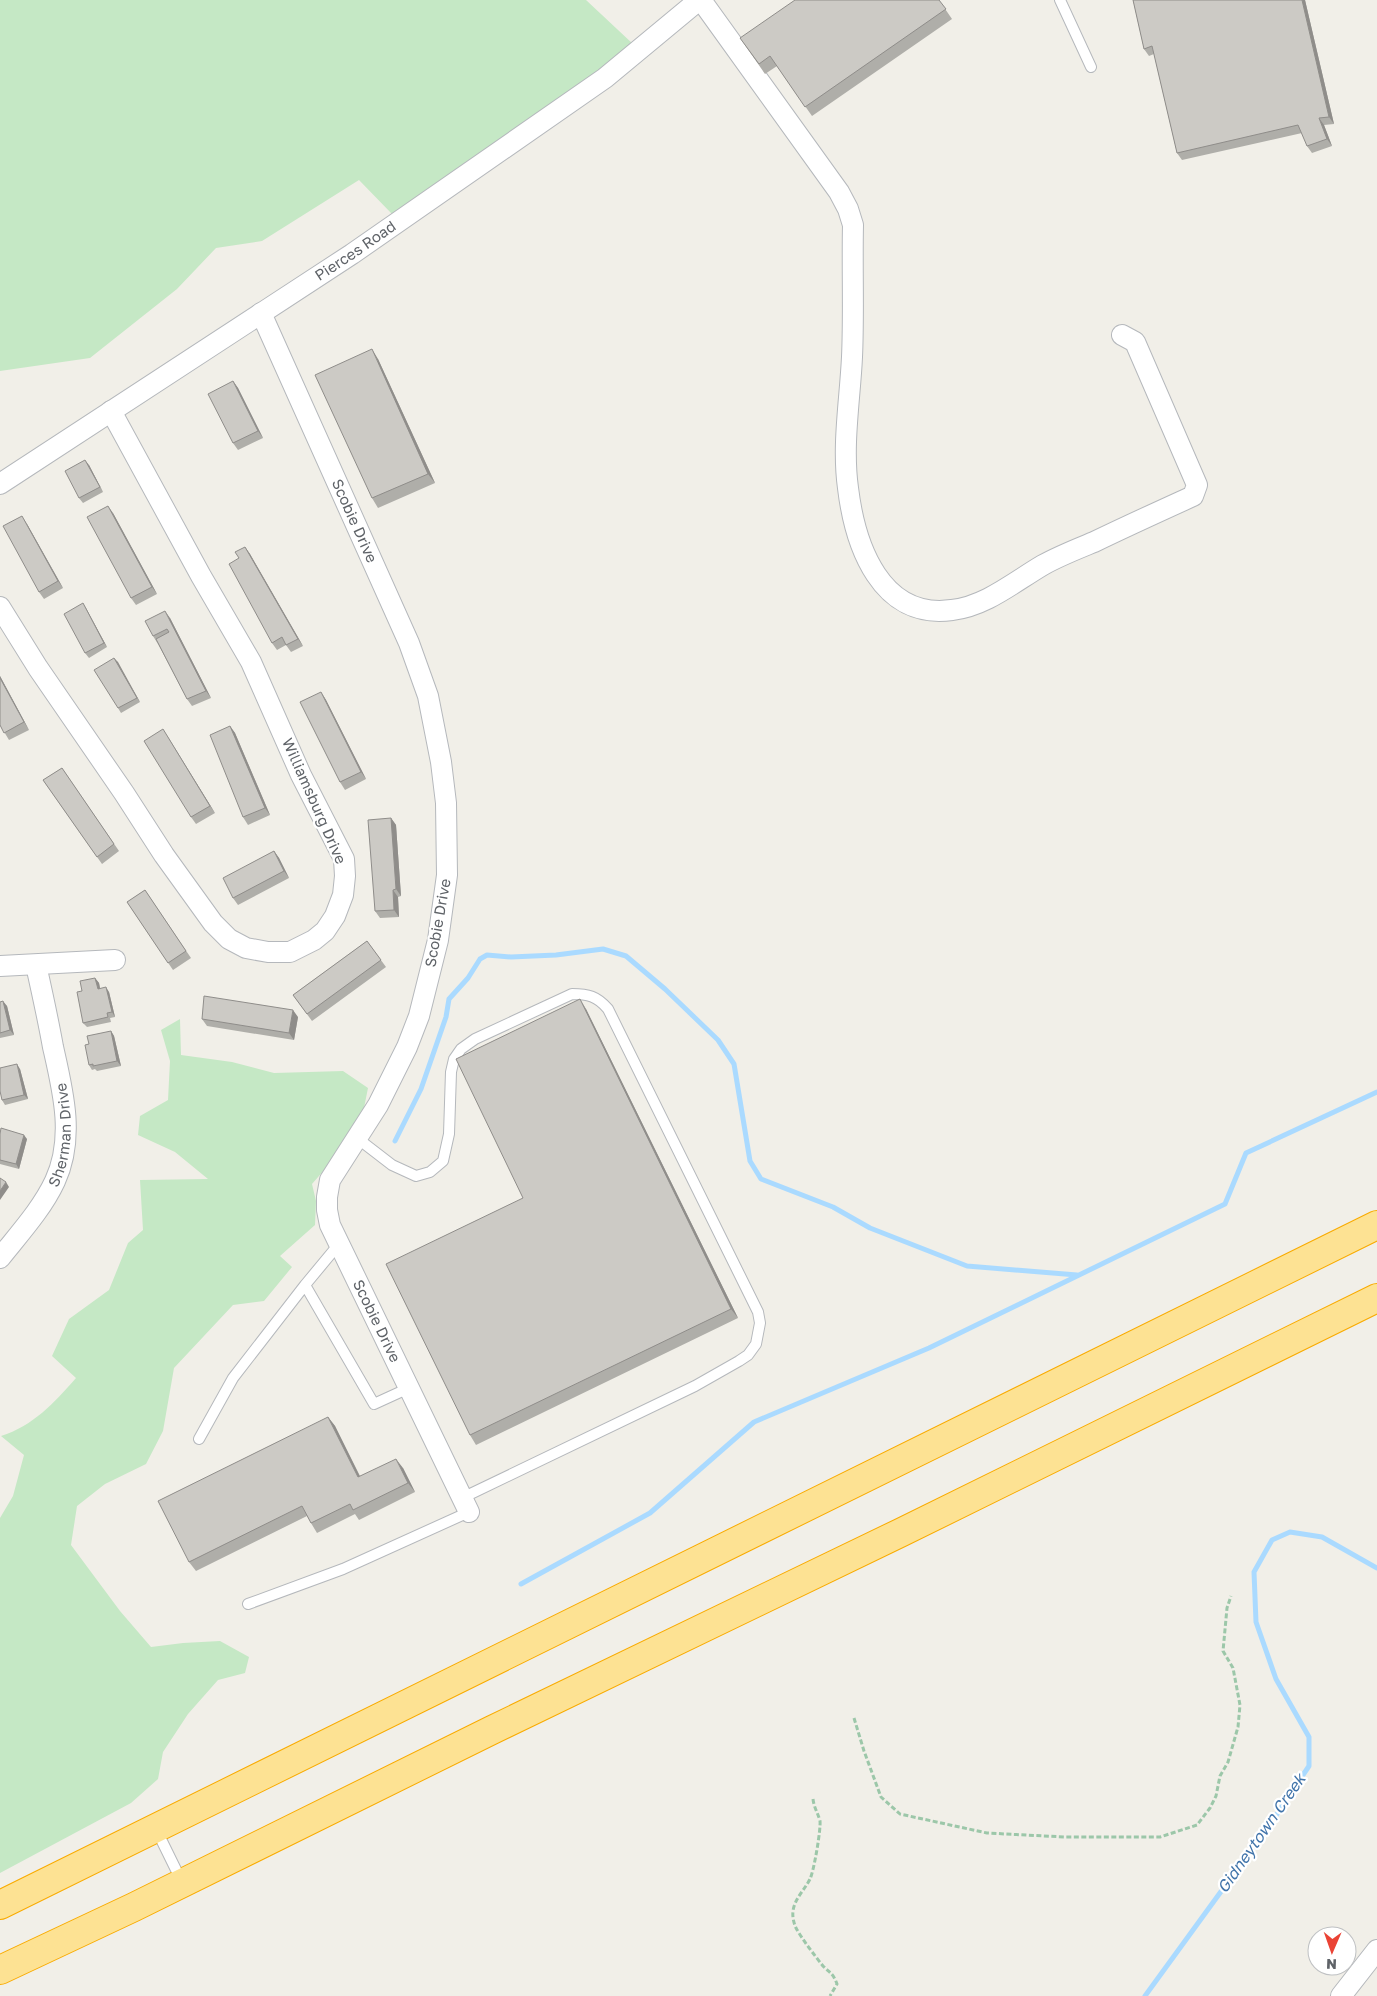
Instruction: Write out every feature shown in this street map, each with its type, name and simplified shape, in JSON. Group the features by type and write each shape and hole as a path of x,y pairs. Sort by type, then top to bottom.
{"highway":[{"path":"0,1905 1377,1225"},
{"path":"0,1970 1377,1298"}],"street":[{"name":"Pierces Road","path":"0,484 352,254 605,78 700,0"},
{"path":"700,0 839,192 848,209 852,224 852,355 846,449 848,488 858,538 872,570 885,588 896,597 914,607 935,611 968,607 993,596 1044,565 1194,496 1197,485 1135,342 1122,335"},
{"name":"Scobie Drive","path":"261,313 409,642 428,696 442,762 446,803 447,875 438,940 419,1016 407,1047 378,1105 330,1180 326,1197 330,1225 466,1505"},
{"name":"Williamsburg Drive","path":"0,607 38,668 124,793 164,856 212,923 229,939 246,948 268,952 290,952 314,940 325,931 336,916 343,895 344,860 301,775 251,662 201,576 111,411"},
{"path":"0,966 115,960"},
{"name":"Sherman Drive","path":"0,1258 42,1203 54,1182 61,1164 66,1124 64,1099 36,965"},
{"path":"1340,1996 1377,1950"}],"lane":[{"path":"1060,0 1091,67"},
{"path":"248,1604 343,1569 695,1386 748,1355 756,1344 760,1323 758,1312 608,1009 600,999 587,994 572,994 475,1039 461,1049 454,1059 451,1072 449,1134 443,1161 430,1172 416,1176 392,1165 357,1138"},
{"path":"199,1439 233,1378 339,1244"},
{"path":"305,1285 374,1404 409,1388"},
{"path":"156,1829 182,1882"}],"path":[{"path":"854,1718 881,1797 900,1814 987,1833 1074,1838 1160,1837 1197,1825 1210,1808 1216,1796 1220,1776 1228,1762 1238,1727 1240,1704 1233,1668 1223,1651 1227,1608 1231,1596"},
{"path":"813,1799 814,1808 820,1822 816,1855 811,1878 795,1900 794,1917 796,1927 824,1967 833,1974 836,1984 830,1996"}],"green space":[{"path":"0,0 586,0 633,44 590,80 392,214 359,180 262,241 216,248 177,289 90,358 0,371"},
{"path":"180,1019 181,1055 232,1062 274,1073 343,1071 368,1088 364,1108 332,1161 312,1184 316,1201 315,1225 280,1256 292,1267 264,1301 233,1305 174,1368 163,1431 146,1464 105,1484 77,1506 71,1545 120,1611 151,1647 220,1641 249,1657 245,1673 218,1680 188,1714 163,1752 158,1779 131,1803 0,1873 0,1518 13,1496 24,1455 1,1436 13,1432 33,1420 51,1405 76,1378 52,1356 69,1319 109,1290 128,1243 143,1230 140,1180 208,1179 175,1152 138,1135 140,1116 168,1100 170,1061 161,1030"}],"building":[{"path":"795,0 939,0 946,9 805,107 770,56 759,64 740,38"},
{"path":"1133,0 1302,0 1329,117 1319,118 1327,139 1307,146 1298,125 1177,153 1152,46 1144,49"},
{"path":"372,349 428,474 372,498 315,375"},
{"path":"233,381 258,431 233,443 208,394"},
{"path":"85,460 100,487 79,498 65,471"},
{"path":"108,506 152,587 131,598 87,517"},
{"path":"22,516 58,581 39,592 3,526"},
{"path":"245,547 298,639 286,645 282,637 272,643 229,564 239,558 235,552"},
{"path":"83,603 104,643 85,653 64,614"},
{"path":"165,611 206,691 187,699 156,639 169,632 167,629 153,636 145,621"},
{"path":"114,658 137,698 118,708 94,670"},
{"path":"0,678 24,722 4,733 0,725"},
{"path":"321,692 361,772 340,782 300,702"},
{"path":"230,726 265,808 243,817 210,735"},
{"path":"163,729 210,806 191,817 144,741"},
{"path":"62,768 114,844 97,857 43,780"},
{"path":"391,818 396,889 393,890 394,910 375,911 368,820"},
{"path":"274,851 284,871 233,898 223,878"},
{"path":"145,890 186,951 168,963 127,902"},
{"path":"367,941 381,960 307,1014 293,995"},
{"path":"95,978 98,989 106,987 112,1012 107,1013 108,1017 83,1023 77,992 82,991 80,981"},
{"path":"204,996 293,1010 289,1033 202,1019"},
{"path":"580,999 731,1309 470,1435 386,1264 523,1198 456,1059"},
{"path":"3,1001 10,1030 0,1033 0,1002"},
{"path":"111,1031 117,1061 93,1066 93,1064 89,1065 85,1045 89,1044 87,1036"},
{"path":"17,1064 24,1095 2,1100 0,1068"},
{"path":"1,1128 24,1135 16,1164 0,1160"},
{"path":"0,1178 6,1182 0,1191"},
{"path":"328,1417 358,1477 396,1459 408,1483 353,1510 350,1504 311,1523 302,1506 189,1562 158,1501"}],"waterway":[{"path":"395,1141 421,1089 446,1017 449,999 468,978 480,959 487,955 511,957 556,955 603,949 626,956 665,989 718,1040 734,1064 750,1161 761,1179 833,1207 870,1228 967,1266 1077,1275"},
{"path":"521,1584 650,1513 754,1422 929,1348 1225,1204 1246,1153 1377,1092"},
{"name":"Gidneytown Creek","path":"1145,1996 1273,1820 1309,1766 1309,1737 1276,1679 1256,1622 1254,1572 1272,1540 1290,1532 1322,1537 1377,1568"}]}
